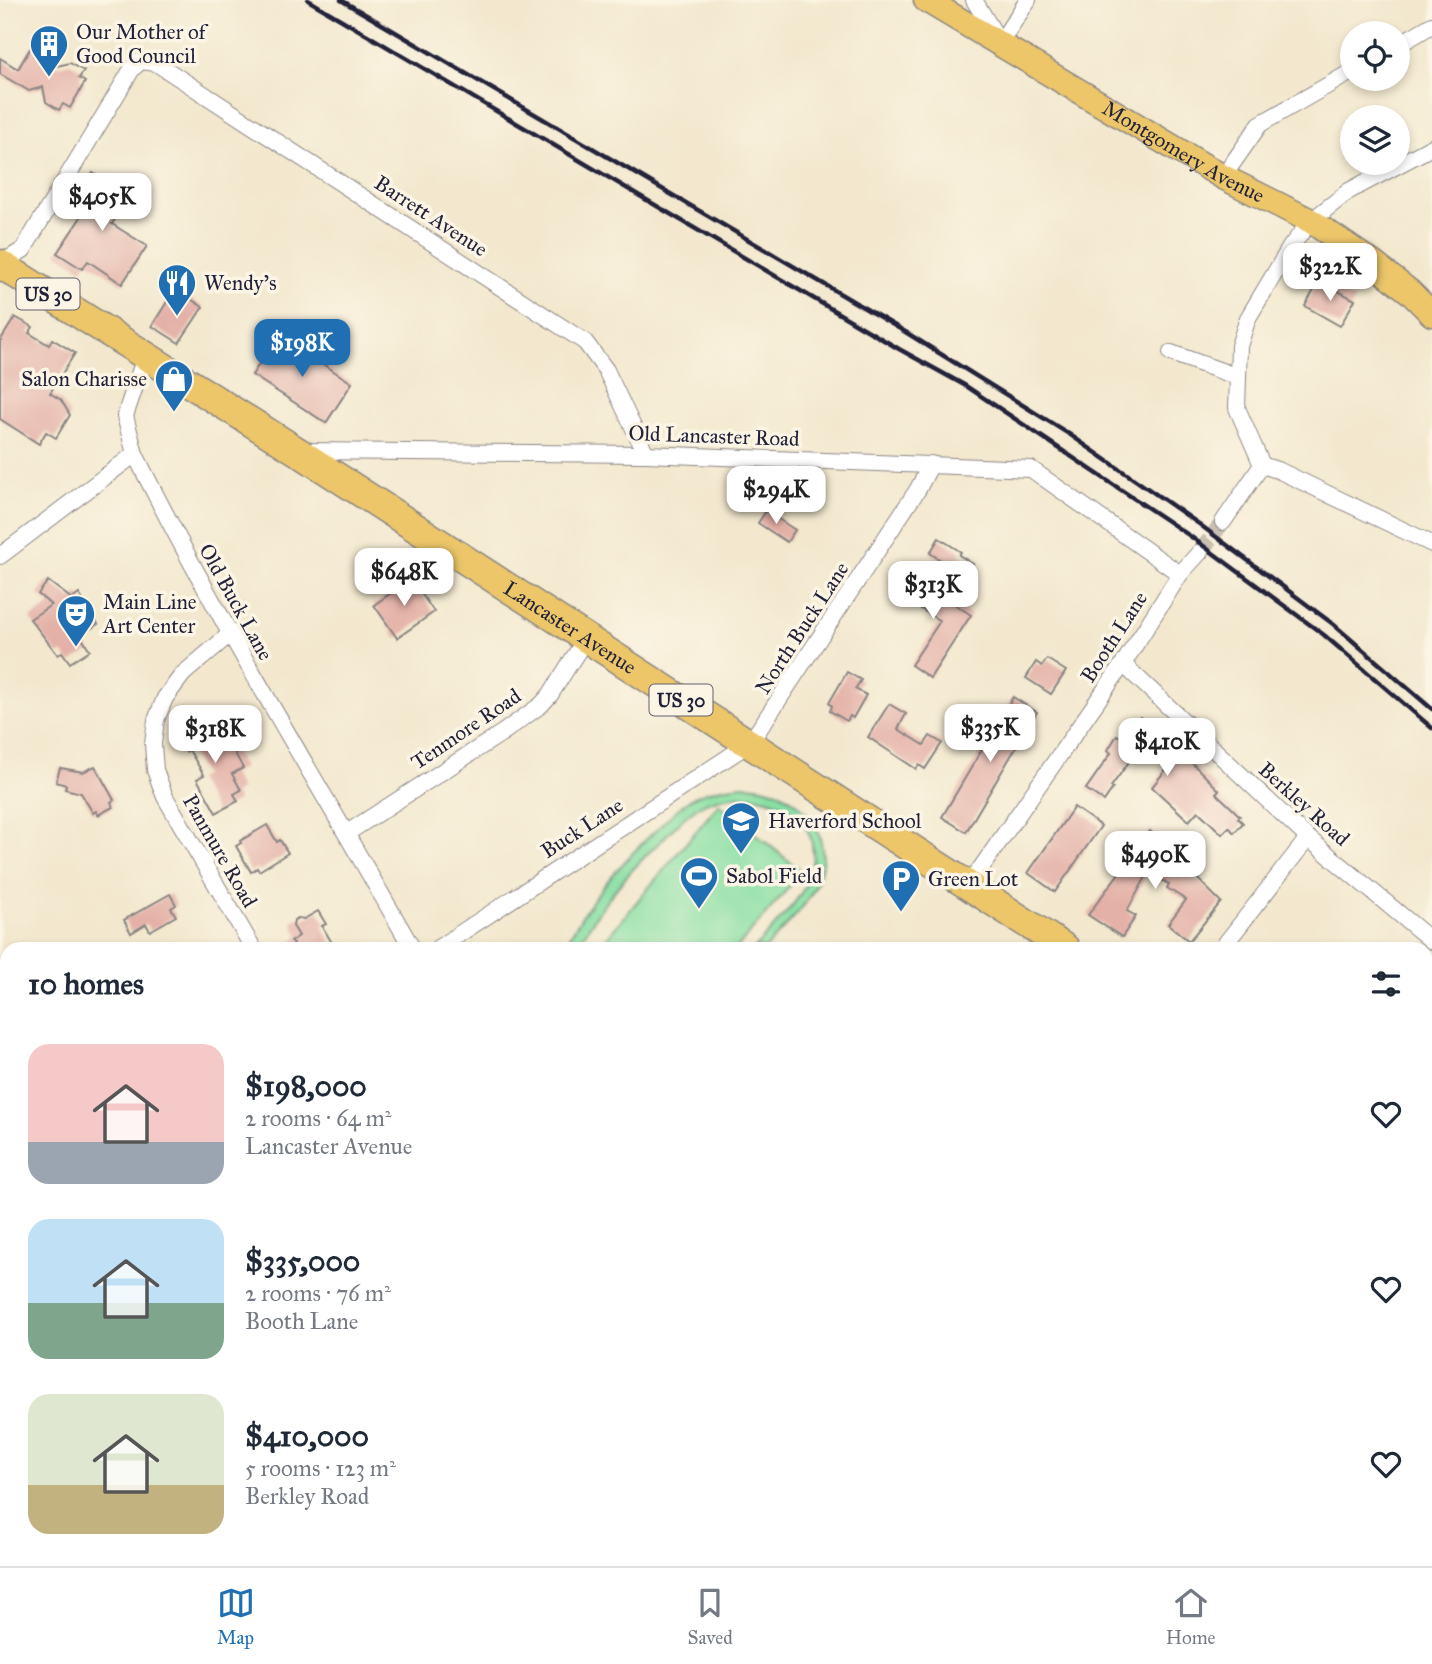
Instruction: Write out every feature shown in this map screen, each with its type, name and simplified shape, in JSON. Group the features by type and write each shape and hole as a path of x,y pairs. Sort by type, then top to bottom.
{"highway":[{"name":"Lancaster Avenue","path":"0,264 297,451 1056,942"}],"main road":[{"name":"Montgomery Avenue","path":"926,0 1223,177 1311,222 1392,278 1432,314"}],"street":[{"path":"974,0 1000,43 1028,0"},
{"path":"1410,38 1432,25"},
{"name":"Barrett Avenue","path":"0,264 23,250 132,69 145,61 161,65 585,342 610,378 646,454"},
{"path":"1223,177 1260,124 1340,78"},
{"path":"1262,466 1237,408 1239,346 1248,318 1291,246 1311,222 1349,191 1432,147"},
{"path":"1171,353 1238,377"},
{"name":"Old Buck Lane","path":"145,357 125,416 135,454 179,543 229,634 409,942"},
{"name":"Old Lancaster Road","path":"297,451 646,454 1031,469 1180,574"},
{"path":"0,556 135,454"},
{"name":"North Buck Lane","path":"750,743 918,489 931,464"},
{"path":"1223,522 1262,466"},
{"path":"1262,466 1280,471 1432,544"},
{"name":"Booth Lane","path":"969,885 1123,664 1180,574 1200,552"},
{"name":"Panmure Road","path":"229,634 183,674 165,698 156,720 153,744 155,770 165,797 250,942"},
{"name":"Tenmore Road","path":"347,833 541,705 586,638"},
{"name":"Berkley Road","path":"1123,664 1308,838 1432,941"},
{"name":"Buck Lane","path":"447,942 750,743"},
{"path":"1227,942 1308,838"}],"green space":[{"path":"741,785 778,792 807,814 817,829 822,846 822,865 816,885 800,910 771,942 760,942 804,889 812,866 812,844 805,826 792,812 776,802 737,796 717,799 698,807 685,817 617,888 581,942 567,942 605,884 630,856 689,800 717,789"},
{"name":"Sabol Field","path":"719,804 802,872 742,942 603,942"}],"building":[{"name":"Our Mother of Good Council","path":"39,44 54,53 57,66 70,63 84,71 79,78 85,82 70,108 63,104 59,110 46,102 43,87 29,91 0,74 0,58 18,69 31,47 36,50"},
{"path":"93,173 129,197 112,224 147,246 122,284 88,261 82,269 57,253 87,208 75,200"},
{"path":"1319,281 1355,300 1340,326 1305,306"},
{"name":"Wendy's","path":"175,289 203,307 179,343 152,326"},
{"path":"15,317 33,327 29,333 49,345 52,339 75,353 50,393 61,400 70,415 56,438 46,432 39,444 0,419 0,341"},
{"path":"278,335 352,383 326,423 252,375"},
{"path":"766,511 795,530 787,542 758,523"},
{"path":"939,538 961,552 959,555 973,564 965,576 930,553"},
{"path":"904,571 971,615 930,678 911,665 940,621 891,590"},
{"path":"411,579 434,612 397,638 374,605"},
{"path":"48,581 72,599 79,594 98,624 80,636 90,650 70,663 62,652 58,655 30,619 51,605 38,594"},
{"path":"1047,659 1066,671 1051,694 1026,678 1036,662 1042,666"},
{"path":"847,672 861,680 855,689 866,695 853,718 850,716 847,721 830,711 832,706 829,703"},
{"path":"1013,697 1037,712 966,832 942,817"},
{"path":"889,704 906,714 898,729 924,745 930,736 942,743 925,769 919,765 916,769 868,737"},
{"path":"1140,717 1159,731 1156,735 1182,753 1219,790 1216,793 1240,816 1238,818 1243,823 1234,833 1229,827 1222,834 1198,811 1189,821 1152,787 1169,766 1141,745 1104,801 1086,789 1111,753 1108,750 1117,735 1124,739"},
{"path":"212,722 219,736 224,733 243,768 232,774 241,790 234,794 238,801 216,813 197,779 204,775 189,750 186,752 179,740"},
{"path":"95,766 114,800 111,802 113,807 98,815 96,811 93,813 81,793 65,789 66,785 56,782 60,768 83,772"},
{"path":"1074,807 1101,826 1055,892 1028,873"},
{"path":"267,825 277,842 280,840 288,853 259,871 257,868 251,872 236,846"},
{"path":"1150,831 1221,902 1189,941 1168,924 1186,900 1167,888 1169,884 1148,873 1127,911 1136,916 1122,937 1088,915"},
{"path":"170,894 176,905 171,908 176,916 150,931 146,924 131,933 124,920"},
{"path":"318,911 326,924 322,926 331,942 292,942 299,936 293,926 294,920 304,919"}],"tunnel":[{"path":"1200,552 1223,522"}],"railway":[{"path":"308,0 966,386 1190,536 1324,635 1432,728"},
{"path":"341,0 907,333 1069,434 1199,524 1333,624 1432,709"}],"place":[{"name":"Our Mother of Good Council","path":"49,78"},
{"name":"Wendy's","path":"177,317"},
{"name":"Salon Charisse","path":"174,413"},
{"name":"Main Line Art Center","path":"76,648"},
{"name":"Haverford School","path":"741,855"},
{"name":"Sabol Field","path":"699,910"},
{"name":"Green Lot","path":"901,913"}]}
